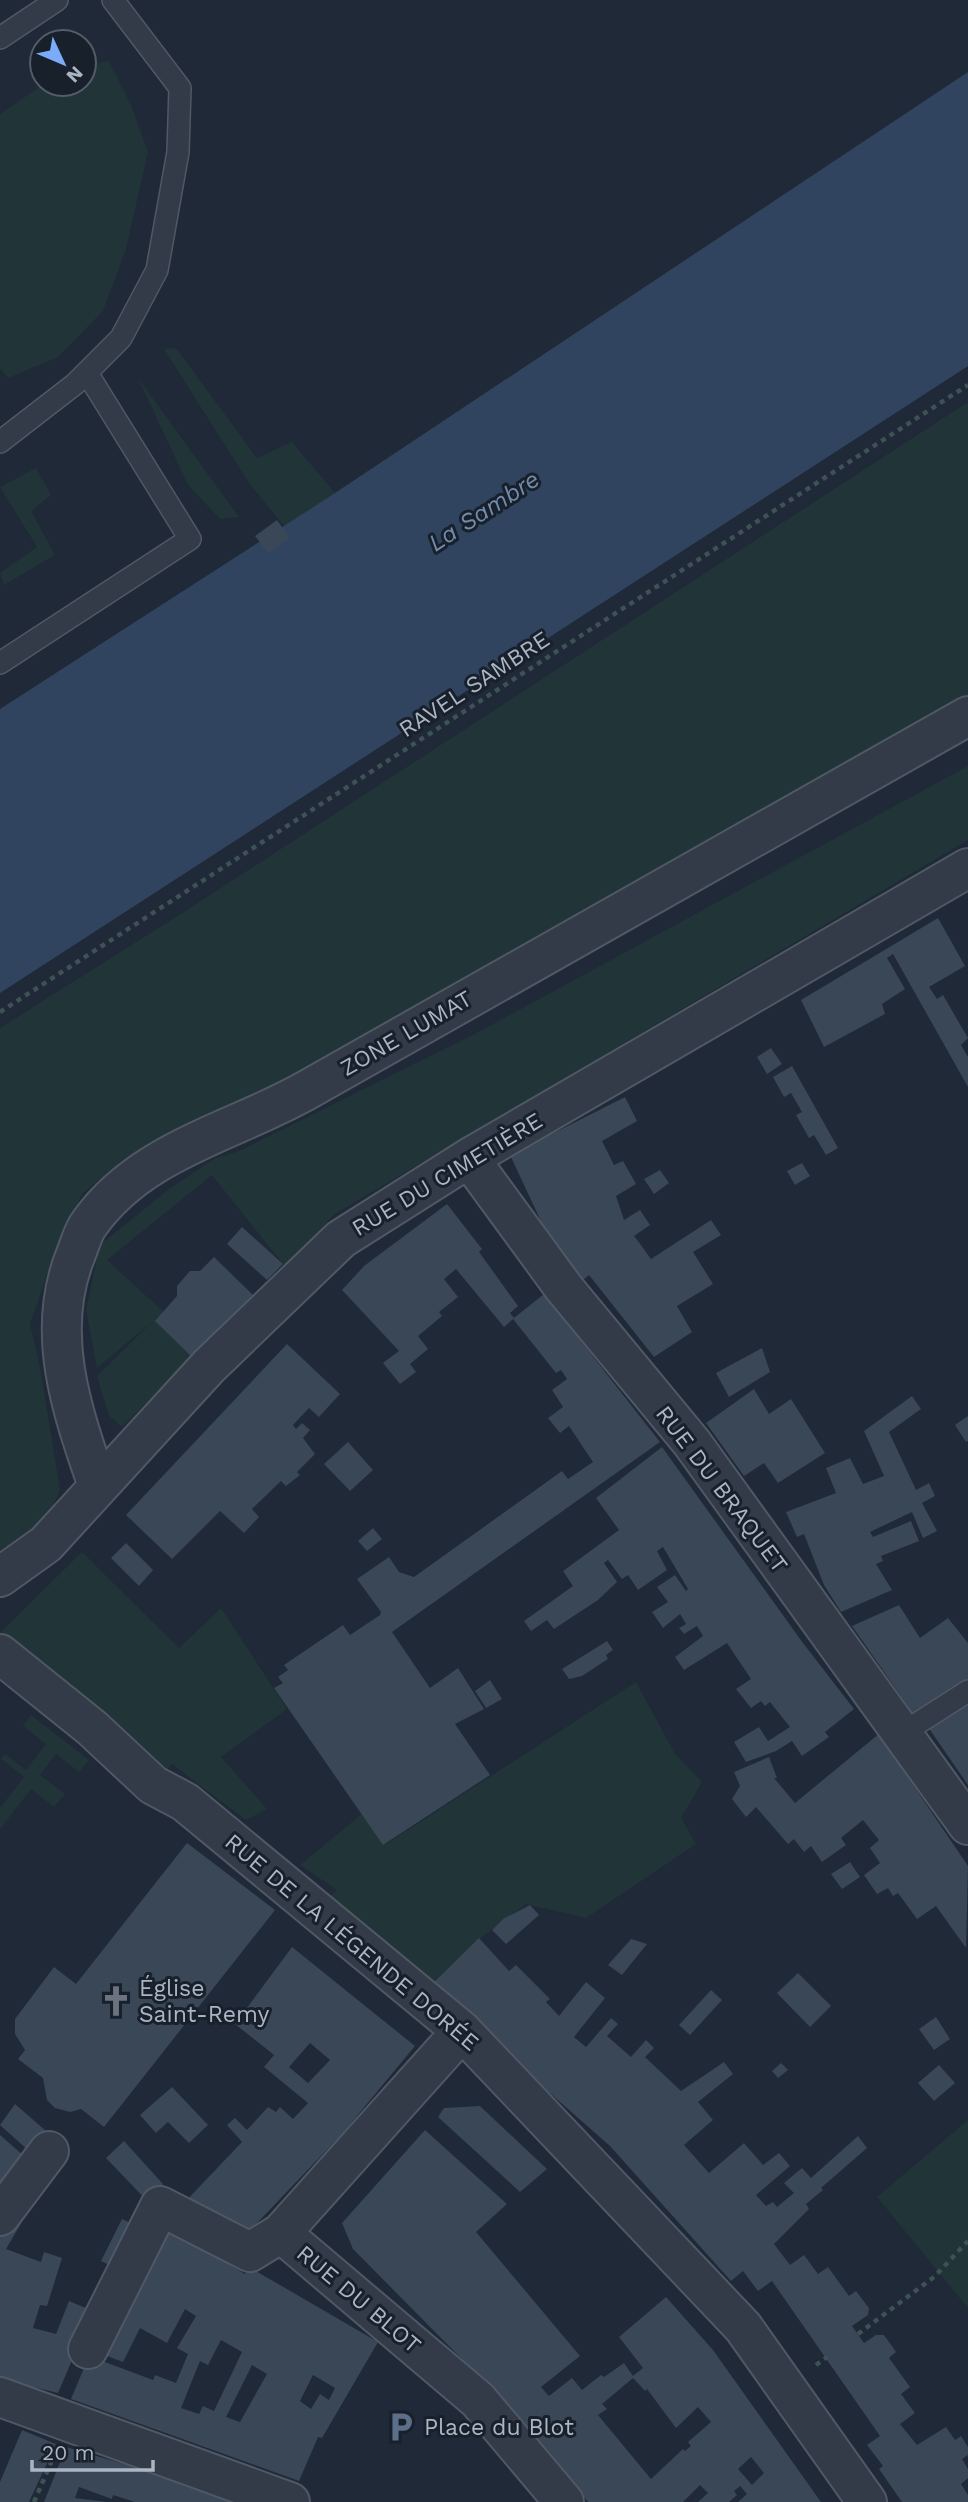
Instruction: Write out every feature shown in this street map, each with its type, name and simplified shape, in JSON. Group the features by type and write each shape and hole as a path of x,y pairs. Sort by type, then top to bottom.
{"street":[{"name":"ZONE LUMAT","path":"98,1486 70,1404 60,1338 67,1276 88,1225 138,1172 301,1093 968,716"},
{"name":"RUE DU CIMETIÈRE","path":"0,1577 46,1544 209,1366 341,1239 469,1158 968,868"},
{"name":"RUE DU BRAQUET","path":"469,1158 564,1288 692,1443 968,1825"},
{"name":"RUE DE LA LÉGENDE DORÉE","path":"0,1654 92,1728 153,1785 185,1802 462,2031 743,2328 787,2386 867,2502"},
{"name":"RUE DU BLOT","path":"462,2031 281,2234 478,2400 564,2502"},
{"path":"0,2217 49,2151"},
{"path":"88,2349 160,2206 250,2252 281,2234"},
{"path":"0,2397 290,2502"}],"lane":[{"path":"0,38 57,0"},
{"path":"0,442 87,373 121,338 157,270 178,152 180,88 113,0"},
{"path":"0,663 190,539 87,373"},
{"path":"901,1734 968,1691"}],"path":[{"name":"RAVEL SAMBRE","path":"0,1012 968,385"},
{"path":"858,2334 934,2277 968,2241"}],"green space":[{"path":"109,61 131,105 148,152 126,249 103,311 58,357 8,378 0,368 0,114 28,95 28,98 98,98 98,63"},
{"path":"176,348 257,458 292,442 335,493 284,526 249,483 164,349"},
{"path":"138,378 239,517 220,519 188,485"},
{"path":"968,402 968,708 404,1034 122,1160 82,1194 56,1249 30,1324 41,1372 60,1490 46,1521 0,1562 0,1028 187,910"},
{"path":"36,468 51,495 31,511 55,555 4,585 0,573 37,547 0,487"},
{"path":"968,766 968,840 333,1215 287,1269 212,1175 107,1260 202,1347 122,1427 109,1416 97,1376 153,1321 97,1368 86,1310 100,1245 169,1189 214,1159 239,1151 471,1036"},
{"path":"82,1552 179,1648 221,1608 287,1709 221,1757 267,1809 246,1820 172,1764 153,1785 0,1644 0,1633"},
{"path":"636,1682 675,1754 702,1782 681,1818 696,1844 586,1918 526,1904 479,1939 433,1982 317,1910 337,1890 300,1865 363,1813 386,1844"},
{"path":"31,1715 89,1760 79,1772 56,1754 40,1775 65,1794 54,1807 31,1789 0,1829 0,1808 24,1777 1,1759 5,1754 26,1770 46,1744 23,1726"},
{"path":"968,2120 968,2308 877,2197"}],"water":[{"name":"La Sambre","path":"968,72 968,366 0,993 0,709 335,493"}],"building":[{"path":"277,520 290,538 268,553 255,536"},
{"path":"938,918 965,966 929,987 937,999 943,995 968,1038 961,1045 968,1057 968,1087 893,954 887,958 905,989 882,1004 885,1014 824,1047 801,1000"},
{"path":"771,1048 782,1064 767,1074 757,1057"},
{"path":"792,1066 838,1148 826,1155 814,1135 809,1138 796,1115 802,1112 791,1093 784,1097 773,1077"},
{"path":"625,1097 637,1121 602,1141 614,1165 623,1161 636,1184 616,1196 624,1220 640,1210 650,1225 634,1236 651,1259 711,1220 721,1235 693,1252 713,1284 677,1306 692,1332 654,1357 589,1275 582,1281 546,1232 510,1155"},
{"path":"802,1163 810,1176 795,1185 787,1171"},
{"path":"660,1170 669,1183 654,1194 644,1179"},
{"path":"447,1204 482,1249 479,1252 518,1306 510,1313 514,1318 544,1294 660,1442 392,1632 430,1688 458,1668 484,1709 455,1724 490,1775 383,1845 274,1688 283,1683 278,1677 288,1670 284,1665 343,1625 350,1635 380,1615 381,1612 357,1579 389,1557 399,1572 414,1577 562,1471 568,1479 593,1462 569,1426 560,1433 548,1418 563,1407 552,1390 567,1379 561,1370 556,1373 513,1319 504,1327 456,1269 444,1279 458,1297 439,1312 442,1316 418,1336 428,1349 410,1364 416,1372 400,1384 383,1363 399,1351 342,1290 364,1266"},
{"path":"242,1227 283,1264 267,1280 227,1244"},
{"path":"214,1257 253,1295 193,1358 155,1321 177,1296 177,1286 190,1271 200,1271"},
{"path":"287,1344 340,1394 319,1417 309,1408 293,1425 296,1429 302,1423 310,1430 303,1438 315,1454 297,1472 300,1475 286,1486 281,1481 252,1509 259,1517 244,1533 220,1511 172,1559 126,1515"},
{"path":"762,1348 770,1372 729,1397 716,1373"},
{"path":"754,1389 769,1414 791,1399 825,1453 778,1483 764,1463 744,1476 706,1423"},
{"path":"912,1396 921,1409 889,1432 916,1490 929,1483 935,1496 922,1503 937,1531 923,1538 912,1512 870,1532 873,1537 911,1521 919,1541 881,1556 883,1561 876,1564 892,1590 841,1612 824,1585 804,1534 797,1537 786,1512 836,1493 826,1468 850,1458 863,1484 884,1476 864,1431"},
{"path":"968,1416 968,1441 966,1442 955,1425"},
{"path":"348,1442 373,1470 350,1491 324,1464"},
{"path":"662,1447 803,1643 854,1709 825,1732 829,1737 802,1756 792,1741 776,1751 746,1762 734,1742 759,1727 768,1741 790,1727 770,1702 765,1706 761,1701 751,1708 736,1689 751,1679 727,1643 684,1670 675,1657 703,1636 697,1626 684,1634 679,1628 686,1624 680,1614 663,1628 652,1612 668,1602 657,1587 675,1575 686,1591 688,1589 663,1547 657,1551 667,1570 638,1590 628,1575 622,1579 608,1560 604,1563 617,1582 598,1600 554,1629 547,1620 531,1631 524,1621 573,1586 563,1571 619,1530 596,1498"},
{"path":"373,1528 382,1539 367,1551 358,1541"},
{"path":"126,1543 153,1570 139,1586 111,1558"},
{"path":"899,1605 920,1638 948,1618 968,1643 968,1685 917,1719 852,1626"},
{"path":"607,1641 613,1650 606,1655 608,1659 582,1676 569,1679 562,1669"},
{"path":"490,1680 502,1699 486,1708 475,1691"},
{"path":"968,1701 968,1785 928,1727"},
{"path":"880,1733 903,1760 899,1764 968,1866 966,1948 936,1906 917,1919 898,1893 893,1896 888,1888 877,1894 864,1875 880,1863 870,1848 879,1840 863,1820 841,1838 846,1845 822,1862 811,1846 804,1852 794,1839 788,1844 756,1807 746,1817 732,1799 740,1786 734,1772 769,1757 777,1778 774,1778 795,1803"},
{"name":"Église Saint-Remy","path":"187,1843 275,1910 104,2127 81,2109 70,2112 55,2108 47,2100 43,2078 18,2059 25,2050 15,2034 15,2019 54,1967 76,1984"},
{"path":"850,1862 860,1877 842,1889 831,1874"},
{"path":"530,1905 539,1915 506,1944 492,1930 503,1919"},
{"path":"479,1938 509,1971 516,1965 550,1999 546,2002 559,2016 586,1982 605,1998 574,2037 586,2047 611,2018 618,2024 607,2036 631,2057 646,2040 654,2048 645,2057 681,2091 724,2062 733,2074 698,2102 713,2120 684,2145 709,2173 744,2143 763,2165 779,2153 790,2166 756,2195 766,2206 773,2202 777,2207 794,2193 784,2183 802,2168 811,2178 858,2136 867,2148 821,2188 823,2190 806,2204 809,2209 774,2244 790,2265 804,2255 818,2274 828,2267 849,2296 856,2291 869,2308 868,2315 852,2326 864,2343 876,2335 884,2335 896,2352 889,2358 910,2387 901,2394 915,2413 900,2424 917,2445 946,2427 955,2440 961,2436 968,2447 968,2455 962,2459 968,2469 968,2478 961,2484 968,2495 968,2502 902,2502 879,2469 883,2466 867,2445 880,2436 772,2281 758,2291 743,2271 731,2281 610,2146 518,2065 433,1983"},
{"path":"631,1939 647,1944 622,1975 608,1965"},
{"path":"292,1947 415,2046 342,2134 240,2241 181,2206 242,2142 227,2125 235,2118 247,2130 268,2107 276,2112 280,2107 293,2119 308,2103 264,2067 274,2055 235,2024","holes":["310,2043 330,2060 308,2083 289,2067"]},
{"path":"798,1973 831,2006 810,2027 777,1993"},
{"path":"711,1990 722,2000 690,2035 679,2025"},
{"path":"936,2017 950,2039 934,2050 919,2029"},
{"path":"781,2063 788,2070 778,2078 772,2071"},
{"path":"939,2065 955,2083 934,2101 918,2083"},
{"path":"172,2087 208,2125 189,2143 168,2122 156,2133 140,2115"},
{"path":"15,2104 46,2131 29,2151 0,2125"},
{"path":"480,2106 547,2169 520,2192 438,2117 444,2108"},
{"path":"425,2130 507,2204 476,2232 580,2356 541,2387 549,2396 572,2378 582,2390 601,2375 604,2377 624,2363 633,2376 643,2368 619,2337 666,2297 713,2350 821,2502 738,2502 747,2494 740,2486 734,2491 737,2495 729,2502 698,2502 708,2493 700,2485 683,2502 588,2502 522,2420 353,2249 342,2223","holes":["633,2378 645,2391 647,2389 676,2428 698,2407 711,2422 688,2442 691,2446 685,2451 683,2449 651,2479 598,2415 607,2409 602,2404","751,2457 764,2473 752,2485 738,2469"]},
{"path":"0,2135 32,2163 0,2200"},
{"path":"124,2141 163,2184 151,2205 106,2158"},
{"path":"32,2205 6,2249 41,2262 44,2252 62,2258 47,2306 40,2305 33,2328 56,2334 69,2301 93,2311 58,2393 0,2379 0,2232"},
{"path":"122,2219 135,2225 114,2267 101,2261"},
{"path":"163,2225 245,2274 249,2267 378,2342 322,2438 318,2437 299,2481 71,2399 89,2356 153,2380 155,2375 176,2383 188,2354 177,2348 196,2316 185,2309 167,2343 140,2328 123,2362 102,2354","holes":["221,2340 242,2352 214,2411 203,2406 199,2414 181,2408 200,2361 208,2365","252,2365 267,2374 240,2422 226,2417","313,2375 335,2388 329,2400 320,2394 311,2409 300,2401"]},
{"path":"22,2430 56,2444 29,2502 0,2502 0,2482"},
{"path":"66,2447 241,2502 135,2502 113,2495 112,2499 79,2487 75,2498 107,2502 44,2502"}],"place":[{"name":"Église Saint-Remy","path":"116,2001"},
{"name":"Place du Blot","path":"401,2427"}]}
